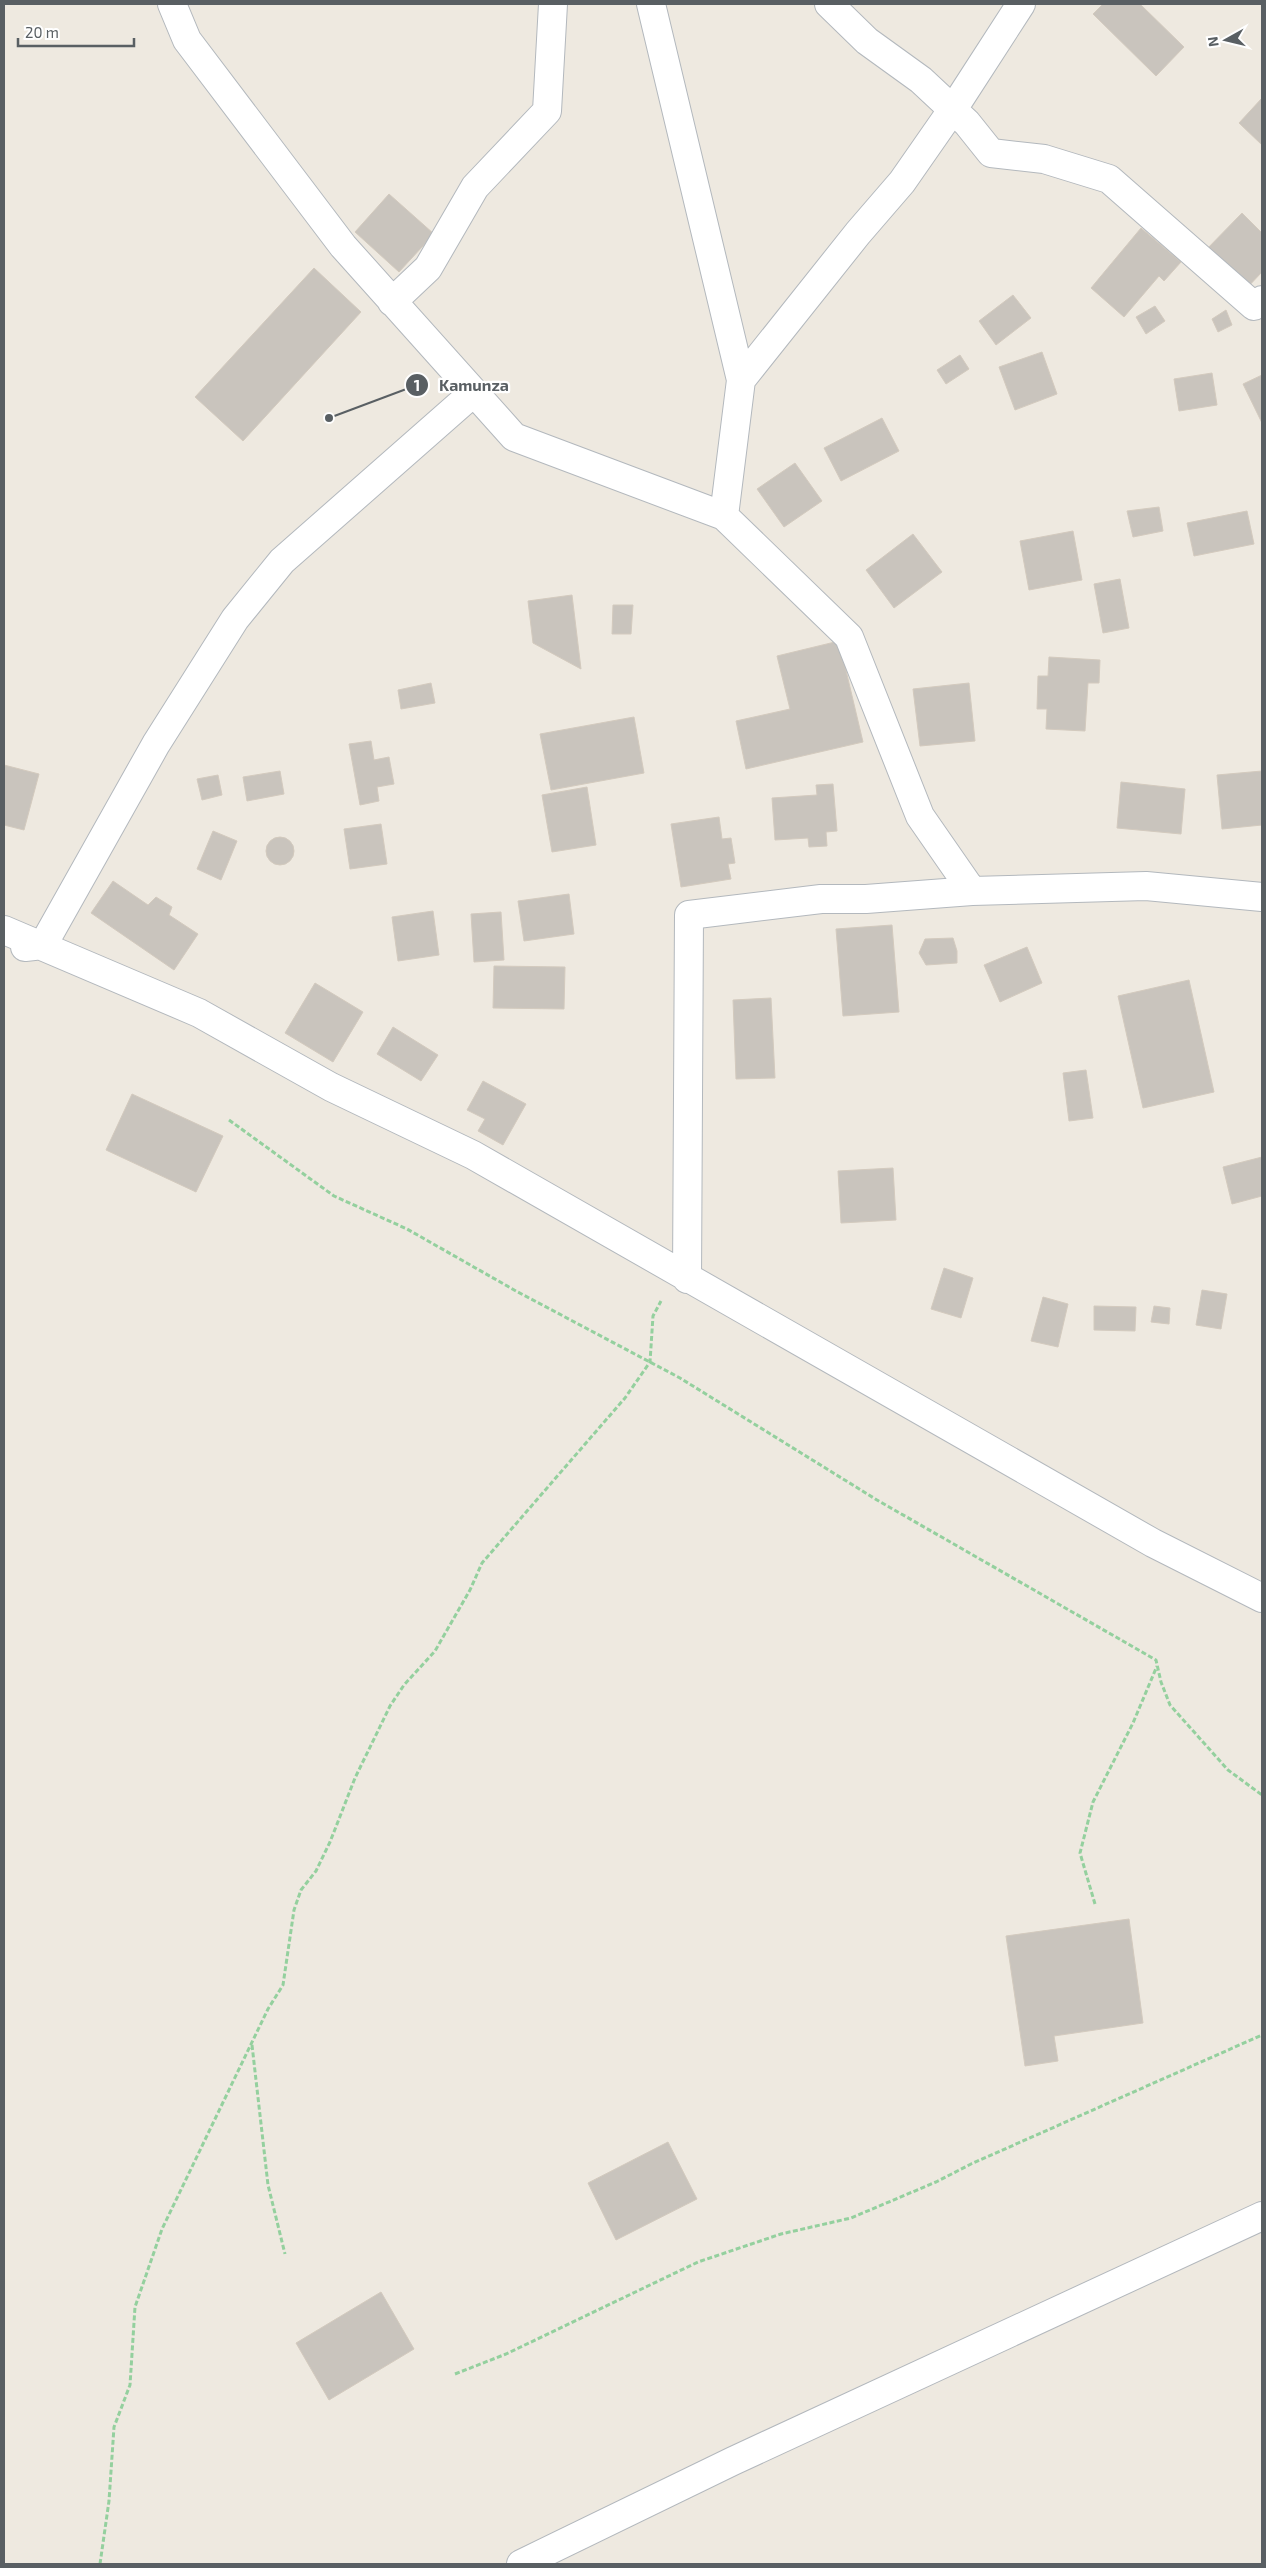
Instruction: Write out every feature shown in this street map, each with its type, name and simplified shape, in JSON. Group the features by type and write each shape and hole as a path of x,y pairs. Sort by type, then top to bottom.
{"street":[{"path":"172,4 187,40 342,246 514,438 724,516 849,637 920,816 972,891"},
{"path":"392,302 428,268 475,187 547,111 553,4"},
{"path":"651,4 741,380 724,516"},
{"path":"828,4 867,40 921,80 967,123 991,153 1044,159 1109,179 1254,306 1262,300"},
{"path":"741,380 858,233 902,182 952,110 1021,4"},
{"path":"43,945 156,744 235,619 282,561 474,393"},
{"path":"687,1279 689,915 821,899 866,899 972,891 1146,886 1262,896"},
{"path":"4,930 200,1012 331,1087 473,1155 687,1279 1153,1543 1262,1598"},
{"path":"4,950 43,945"},
{"path":"521,2564 733,2460 1262,2216"}],"path":[{"path":"229,1120 334,1196 407,1229 516,1291 680,1378 885,1505 1156,1660 1161,1682 1170,1704 1228,1770 1262,1795"},
{"path":"100,2564 109,2501 114,2427 130,2385 135,2307 162,2229 268,2009 283,1985 294,1910 300,1890 316,1871 355,1778 390,1706 404,1684 435,1651 470,1590 482,1563 625,1398 650,1362 654,1316 664,1295 687,1279"},
{"path":"1095,1904 1080,1852 1093,1802 1158,1665"},
{"path":"456,2374 506,2354 698,2262 781,2234 851,2218 902,2197 1262,2035"},
{"path":"252,2044 268,2185 285,2254"}],"building":[{"path":"1103,4 1140,4 1184,47 1156,76 1093,14"},
{"path":"1262,98 1262,145 1239,123"},
{"path":"389,194 434,234 399,272 355,232"},
{"path":"1242,213 1262,233 1262,272 1244,291 1204,252"},
{"path":"1141,228 1181,262 1164,281 1159,276 1124,317 1091,288"},
{"path":"314,268 361,312 243,441 195,397"},
{"path":"1013,295 1031,318 996,345 979,321"},
{"path":"1155,306 1165,321 1146,334 1136,317"},
{"path":"1226,310 1232,325 1218,332 1212,319"},
{"path":"1042,352 1057,394 1015,410 999,367"},
{"path":"960,355 969,369 946,384 937,370"},
{"path":"1212,373 1217,405 1179,411 1174,379"},
{"path":"1262,375 1262,423 1243,384"},
{"path":"882,418 899,451 841,481 824,448"},
{"path":"795,463 822,501 784,527 757,489"},
{"path":"1159,507 1163,531 1133,537 1127,511"},
{"path":"1247,511 1254,544 1194,556 1187,523"},
{"path":"1073,531 1082,580 1029,590 1020,541"},
{"path":"913,534 942,572 894,608 866,570"},
{"path":"1120,579 1129,628 1103,633 1094,584"},
{"path":"572,595 581,669 533,643 528,601"},
{"path":"613,605 633,605 631,634 612,634"},
{"path":"839,641 863,742 746,769 736,721 790,709 777,656"},
{"path":"1049,657 1100,660 1099,683 1088,683 1085,731 1046,729 1047,709 1037,709 1038,676 1048,676"},
{"path":"431,683 435,703 401,709 398,690"},
{"path":"969,683 975,741 920,746 913,689"},
{"path":"634,717 644,773 551,790 540,734"},
{"path":"371,741 374,760 389,757 394,784 377,787 379,801 360,805 349,744"},
{"path":"4,765 39,774 24,830 4,825"},
{"path":"280,771 284,794 247,801 243,777"},
{"path":"1262,771 1262,825 1222,829 1217,775"},
{"path":"218,775 222,795 202,800 197,779"},
{"path":"1121,782 1185,789 1181,834 1117,828"},
{"path":"833,784 837,831 826,832 827,846 809,847 808,838 775,840 772,798 817,795 816,785"},
{"path":"587,787 596,845 552,852 542,795"},
{"path":"719,817 722,839 731,838 735,863 728,864 731,879 681,887 671,824"},
{"path":"381,824 387,864 350,869 344,829"},
{"path":"213,831 237,841 221,880 197,869"},
{"path":"280,837 290,841 294,851 290,861 280,865 270,861 266,851 270,841"},
{"path":"113,881 148,905 156,897 172,907 169,915 198,934 174,970 91,913"},
{"path":"569,894 574,934 524,941 518,901"},
{"path":"433,911 439,955 398,961 392,917"},
{"path":"501,912 504,960 474,962 471,914"},
{"path":"892,925 899,1012 843,1016 836,929"},
{"path":"953,938 957,951 957,963 926,965 919,953 925,939"},
{"path":"1027,947 1042,983 1000,1002 984,965"},
{"path":"494,966 565,967 564,1009 493,1008"},
{"path":"1189,980 1214,1092 1143,1108 1118,996"},
{"path":"315,983 363,1012 333,1062 285,1033"},
{"path":"771,998 775,1078 736,1079 733,1000"},
{"path":"393,1027 438,1055 421,1081 377,1054"},
{"path":"1086,1070 1093,1118 1069,1121 1063,1073"},
{"path":"483,1081 526,1104 503,1145 478,1131 485,1119 467,1110"},
{"path":"132,1094 223,1136 196,1192 106,1150"},
{"path":"1262,1157 1262,1196 1232,1204 1223,1167"},
{"path":"893,1168 896,1220 841,1223 838,1171"},
{"path":"944,1268 973,1278 961,1318 931,1309"},
{"path":"1202,1290 1227,1294 1221,1329 1196,1325"},
{"path":"1043,1297 1068,1304 1058,1347 1031,1341"},
{"path":"1094,1306 1136,1307 1135,1331 1094,1330"},
{"path":"1154,1306 1170,1308 1169,1324 1151,1322"},
{"path":"1129,1919 1143,2023 1054,2036 1058,2061 1025,2066 1006,1936"},
{"path":"668,2142 697,2199 616,2240 588,2183"},
{"path":"381,2292 414,2349 329,2400 296,2343"}],"place":[{"name":"Kamunza","path":"329,418"}]}
